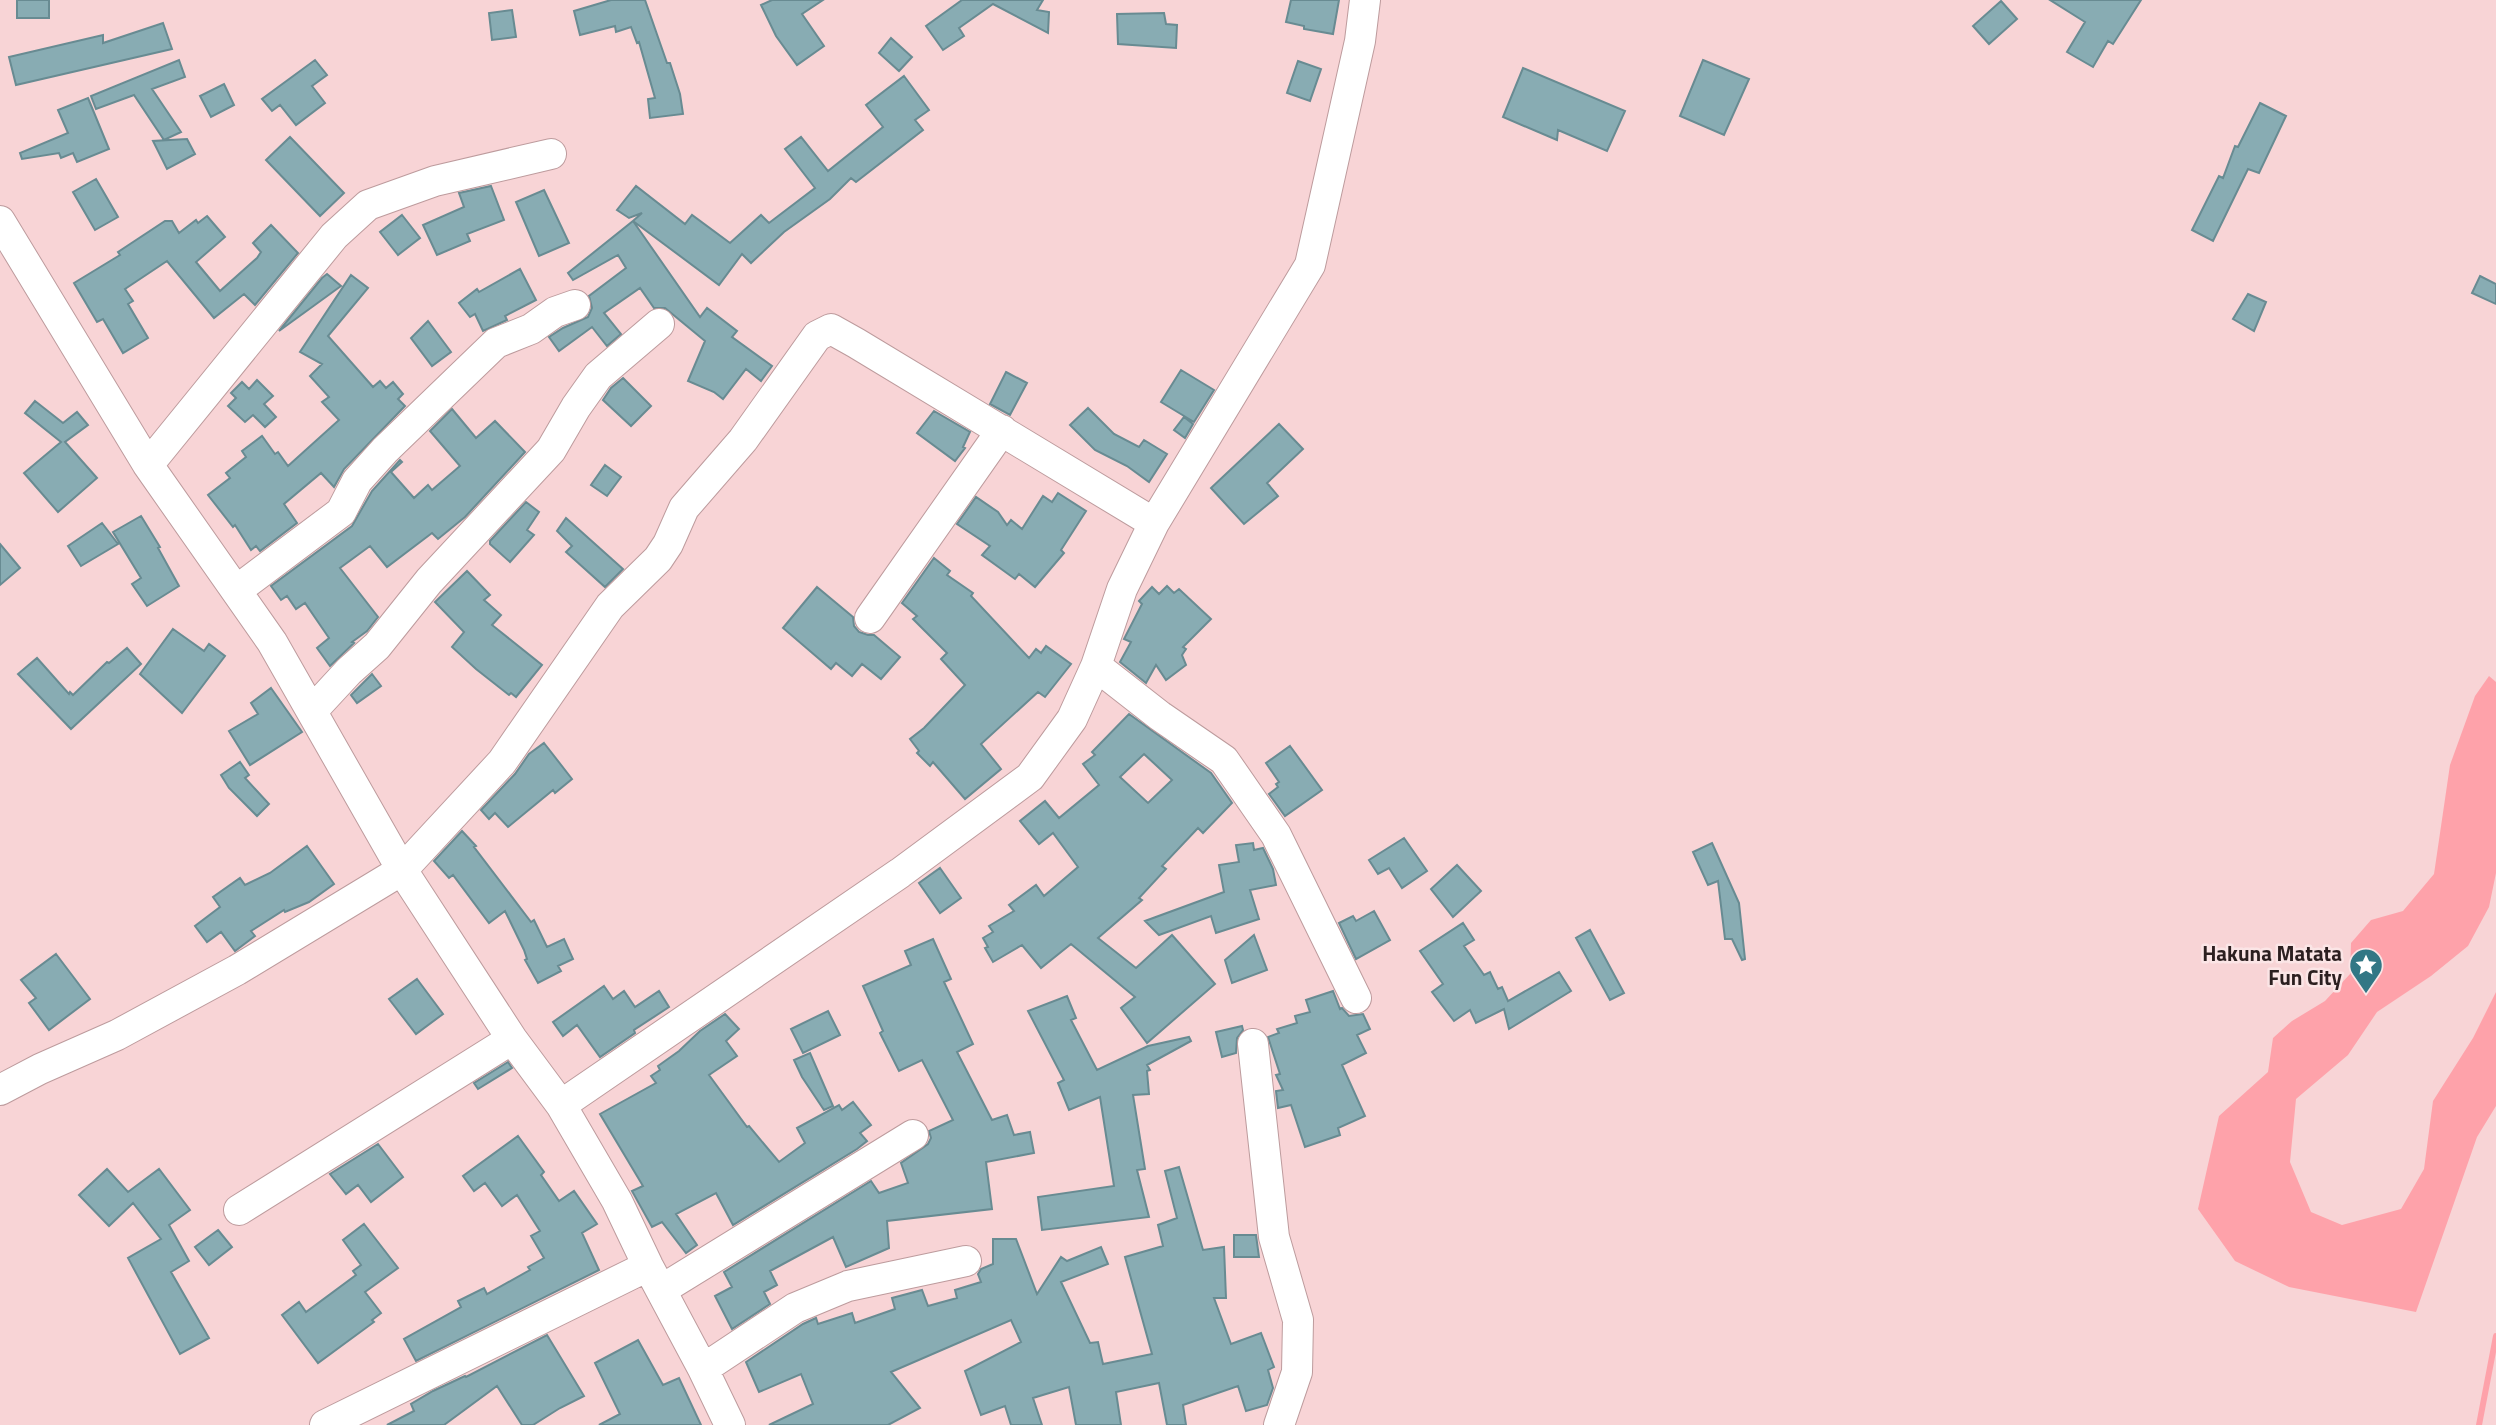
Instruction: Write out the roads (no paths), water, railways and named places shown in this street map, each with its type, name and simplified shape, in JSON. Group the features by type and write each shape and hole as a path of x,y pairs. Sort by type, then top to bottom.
{"street":[{"path":"561,1105 900,873 1030,777 1072,719 1096,666 1122,589 1154,523 1310,265 1360,41 1365,0"},
{"path":"148,465 334,236 368,205 435,181 551,154"},
{"path":"0,221 148,465 272,642 402,870 512,1040 561,1105 617,1201 730,1425"},
{"path":"237,590 341,512 357,481 385,450 496,343 531,329 555,312 575,305"},
{"path":"312,711 349,671 377,646 429,581 551,450 598,376 659,324"},
{"path":"0,1090 117,1035 237,970 402,870 502,762 610,606 658,559 684,508 743,440 817,336 831,330 1154,523"},
{"path":"870,618 1002,430"},
{"path":"1096,666 1160,716 1224,760 1276,835 1356,998"},
{"path":"239,1210 512,1040"},
{"path":"1253,1044 1274,1237 1298,1320 1297,1372 1279,1425"},
{"path":"325,1425 654,1278 913,1135"},
{"path":"703,1369 795,1308 848,1286 966,1261"}],"waterway":[{"path":"2479,1425 2496,1336"}],"place":[{"name":"Hakuna Matata Fun City","path":"2366,995"}]}
